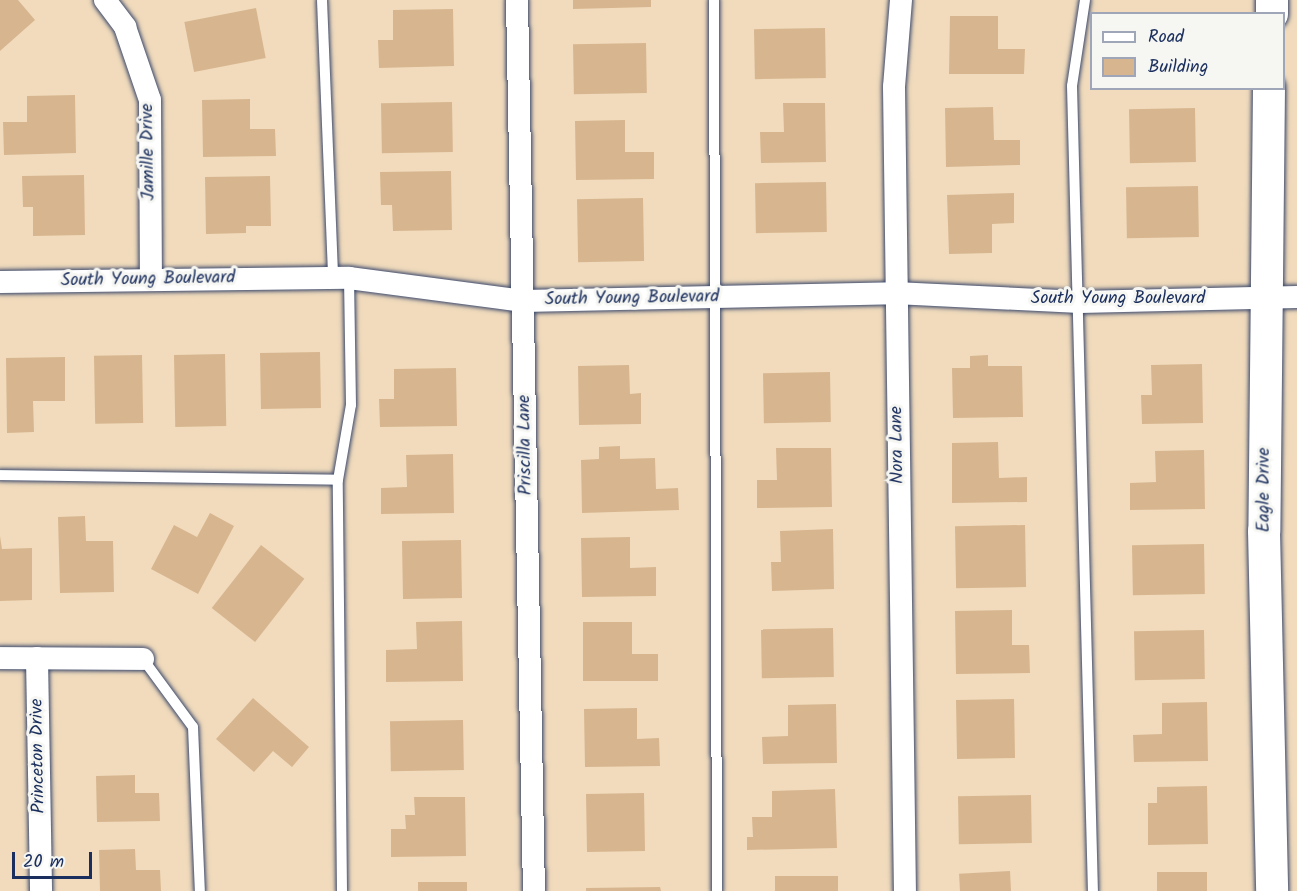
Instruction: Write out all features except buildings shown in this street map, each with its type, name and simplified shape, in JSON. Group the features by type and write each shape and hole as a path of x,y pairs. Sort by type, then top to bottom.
{"street":[{"name":"Jamille Drive","path":"105,0 125,27 150,100 151,279"},
{"name":"Priscilla Lane","path":"517,0 534,891"},
{"name":"Nora Lane","path":"901,0 894,87 905,891"},
{"name":"Eagle Drive","path":"1269,90 1264,531 1272,891"},
{"name":"South Young Boulevard","path":"0,282 341,279 523,302 896,293 1080,302 1297,297"},
{"name":"Princeton Drive","path":"36,657 41,891"},
{"path":"0,658 143,659"}],"lane":[{"path":"322,0 351,405 338,480 342,891"},
{"path":"714,0 713,297 717,891"},
{"path":"1085,0 1072,86 1080,302 1093,891"},
{"path":"0,476 338,480"},
{"path":"143,659 193,727 200,891"}]}
